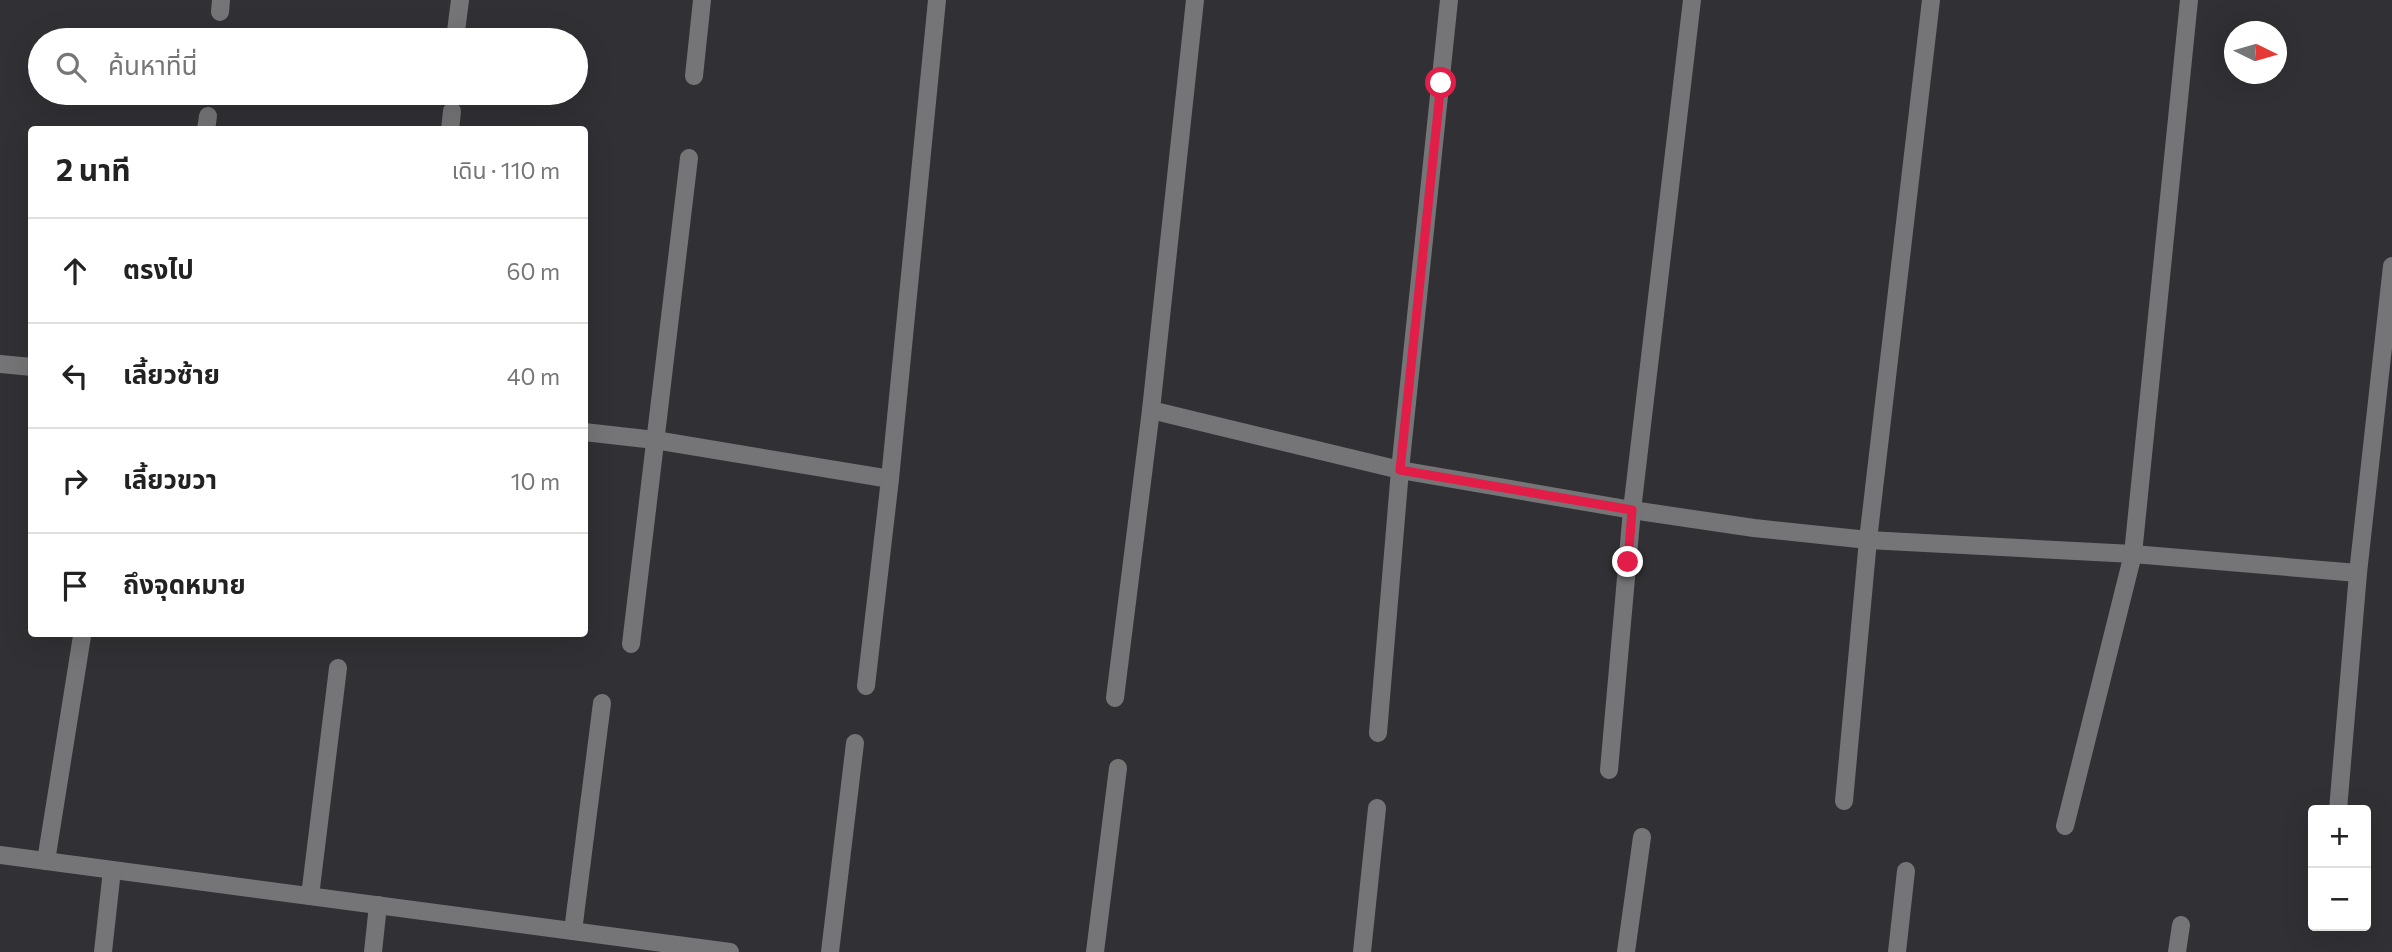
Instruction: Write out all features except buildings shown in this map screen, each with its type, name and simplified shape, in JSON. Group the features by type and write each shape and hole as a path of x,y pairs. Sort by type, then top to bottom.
{"street":[{"path":"456,28 460,0"},
{"path":"694,76 702,0"},
{"path":"866,686 890,479 937,0"},
{"path":"1115,698 1151,410 1195,0"},
{"path":"1378,733 1400,470 1449,0"},
{"path":"1609,770 1632,510 1692,0"},
{"path":"1843,801 1868,540 1931,0"},
{"path":"2065,826 2133,554 2189,0"},
{"path":"450,126 452,111"},
{"path":"631,644 689,158"},
{"path":"2338,805 2358,573 2392,265"},
{"path":"0,364 28,367"},
{"path":"1151,410 1400,470 1754,528 1868,540 2133,554 2358,573"},
{"path":"588,432 655,440 890,479"},
{"path":"46,861 82,637"},
{"path":"310,896 338,668"},
{"path":"573,932 602,703"},
{"path":"830,952 855,743"},
{"path":"1095,952 1118,768"},
{"path":"1362,952 1377,808"},
{"path":"1626,952 1642,837"},
{"path":"0,855 573,932 639,946 730,952"},
{"path":"103,952 112,870"},
{"path":"1897,952 1906,871"},
{"path":"373,952 377,905"},
{"path":"2177,952 2180,925"}],"route":[{"path":"1441,83 1400,470 1632,510 1628,562"}]}
